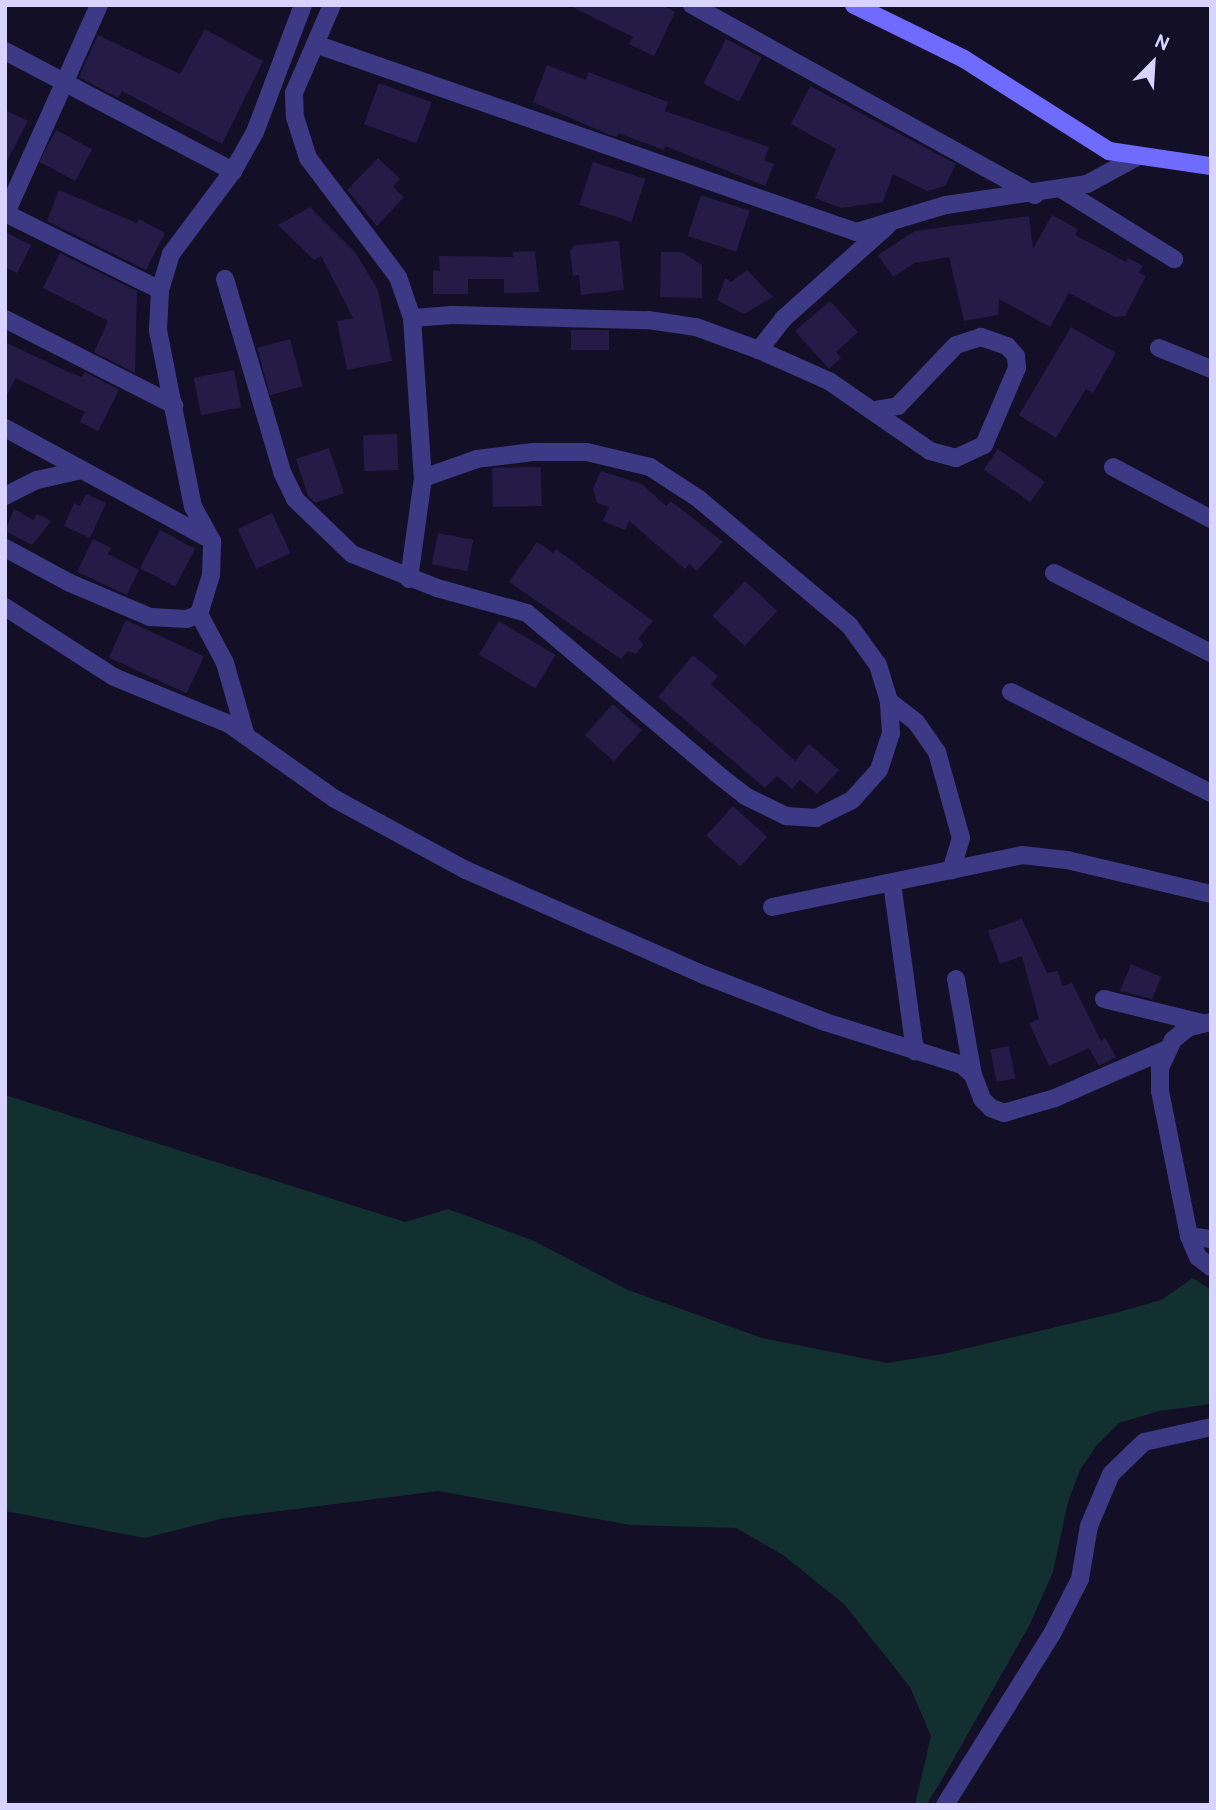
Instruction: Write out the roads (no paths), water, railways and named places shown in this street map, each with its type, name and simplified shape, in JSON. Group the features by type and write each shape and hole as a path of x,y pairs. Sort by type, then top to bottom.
{"main road":[{"path":"854,5 964,59 1083,138 1135,158 1211,166"}],"street":[{"path":"99,5 6,213 160,290"},
{"path":"246,736 225,663 199,614 211,575 212,541 193,507 158,330 160,290 171,254 233,171 255,132 303,5"},
{"path":"332,5 294,93 295,117 308,158 398,277 412,318 423,478 409,579"},
{"path":"692,5 1035,195"},
{"path":"315,44 835,228 856,232 946,205 1035,195 1087,184 1135,158"},
{"path":"5,51 233,171"},
{"path":"1063,190 1174,258"},
{"path":"759,350 783,319 892,222"},
{"path":"225,279 282,472 295,499 352,554 409,579 527,613 745,796 786,816 816,818 852,800 879,770 891,733 889,701 877,665 849,625 699,499 650,467 587,452 533,452 477,459 423,478"},
{"path":"412,318 452,315 648,320 696,327 759,350 829,381 876,410 930,450 956,458 984,445 1017,368 1016,356 1007,346 981,337 956,345 898,406 876,410"},
{"path":"5,319 174,405"},
{"path":"1159,348 1211,369"},
{"path":"5,428 212,541"},
{"path":"1113,467 1211,519"},
{"path":"5,496 37,480 82,470"},
{"path":"5,548 70,583 150,617 187,619 199,614"},
{"path":"1054,573 1211,653"},
{"path":"5,607 114,677 205,711 246,736 335,799 466,870 704,975 915,1051 962,1065 973,1075"},
{"path":"1011,692 1211,793"},
{"path":"889,701 916,722 937,752 961,838 951,870"},
{"path":"772,907 1022,855 1067,860 1211,894"},
{"path":"892,883 915,1051"},
{"path":"956,979 973,1075 982,1099 1003,1113 1055,1098 1165,1050 1180,1032 1206,1022"},
{"path":"1104,999 1206,1022"},
{"path":"1165,1050 1160,1091 1189,1236 1198,1257 1211,1267"},
{"path":"1189,1236 1211,1239"},
{"path":"945,1805 1052,1634 1080,1579 1089,1526 1111,1474 1144,1442 1211,1427"}]}
